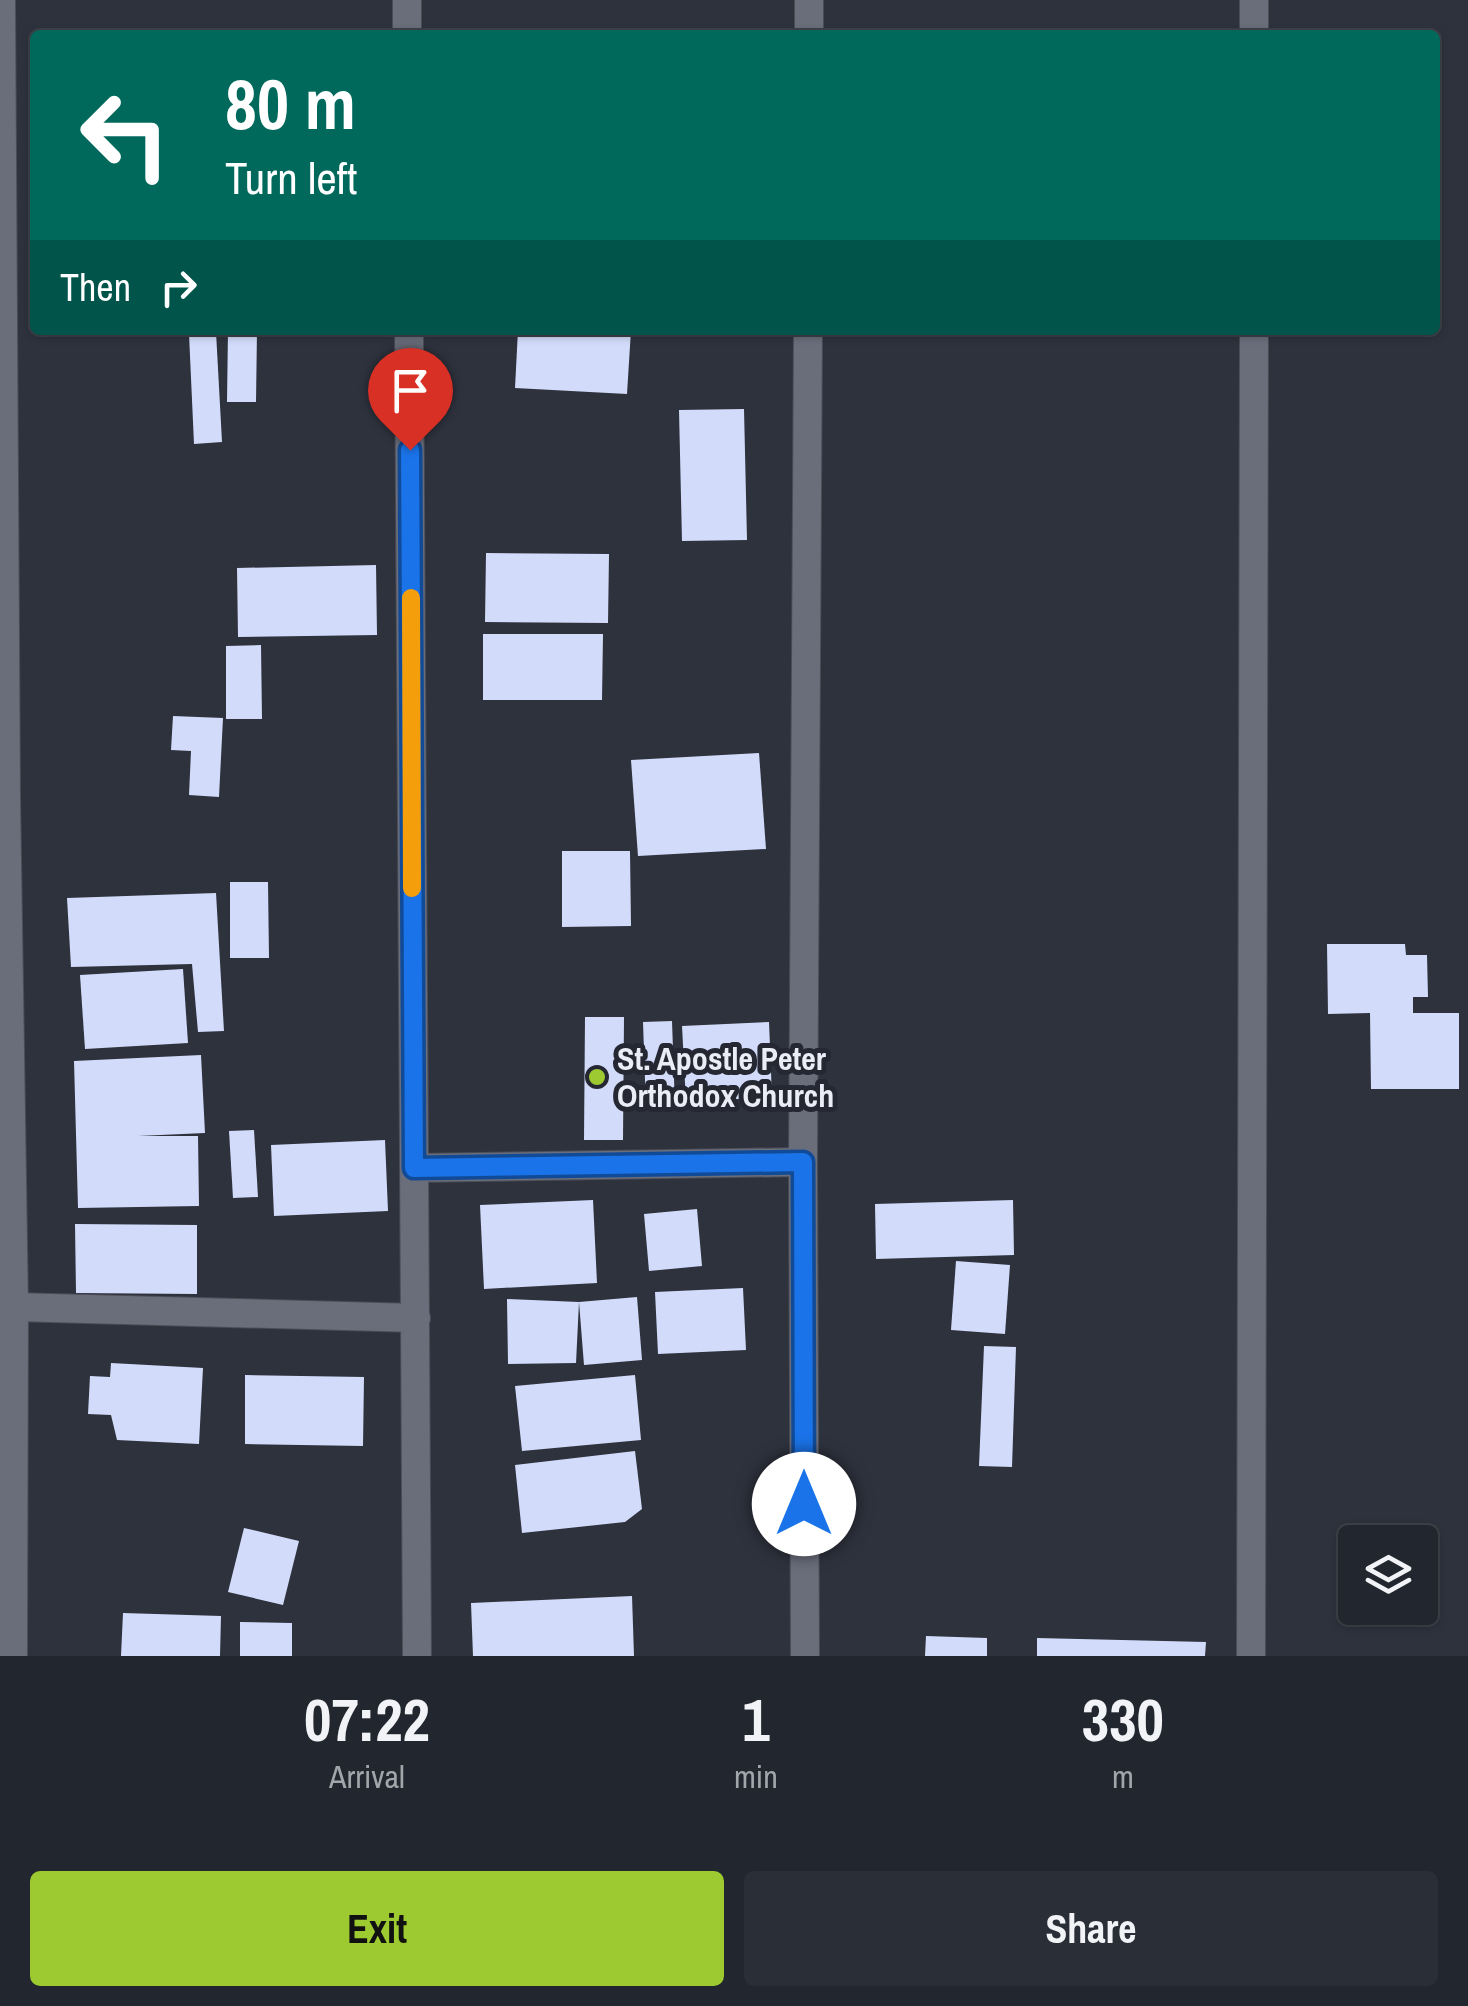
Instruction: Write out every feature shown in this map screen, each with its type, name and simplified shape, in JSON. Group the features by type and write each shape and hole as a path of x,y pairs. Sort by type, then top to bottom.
{"street":[{"path":"1,0 14,1307 13,1656"},
{"path":"407,0 407,30"},
{"path":"809,0 809,30"},
{"path":"1254,0 1254,30"},
{"path":"409,335 417,1656"},
{"path":"805,1656 803,1162 808,335"},
{"path":"1252,1656 1254,335"},
{"path":"414,1168 803,1162"},
{"path":"14,1307 416,1318"}],"building":[{"path":"189,335 216,335 222,442 194,444"},
{"path":"228,335 257,335 256,402 227,402"},
{"path":"518,335 631,335 627,394 515,388"},
{"path":"744,409 747,540 682,541 679,410"},
{"path":"486,553 609,554 608,623 485,622"},
{"path":"376,565 377,635 238,637 237,568"},
{"path":"483,634 603,634 602,700 483,700"},
{"path":"261,645 262,719 226,719 226,646"},
{"path":"173,716 223,718 219,797 189,795 191,751 171,750"},
{"path":"759,753 766,849 638,856 631,760"},
{"path":"562,851 630,851 631,926 562,927"},
{"path":"230,882 268,882 269,958 230,958"},
{"path":"216,893 224,1031 198,1032 192,964 71,967 67,898"},
{"path":"1327,944 1405,944 1406,955 1427,955 1428,997 1413,997 1413,1013 1459,1013 1459,1089 1371,1089 1370,1013 1328,1014"},
{"path":"183,969 188,1043 85,1049 80,975"},
{"path":"585,1017 624,1017 623,1140 584,1140"},
{"path":"672,1021 675,1107 646,1108 643,1022"},
{"path":"769,1022 772,1097 686,1102 682,1026"},
{"path":"201,1055 205,1133 138,1136 198,1136 199,1206 78,1208 74,1061"},
{"path":"254,1130 258,1197 233,1198 229,1131"},
{"path":"385,1140 388,1211 274,1216 271,1145"},
{"path":"593,1200 597,1283 484,1289 480,1205"},
{"path":"1013,1200 1014,1255 876,1259 875,1204"},
{"path":"697,1209 702,1266 649,1271 644,1214"},
{"path":"75,1224 197,1225 197,1294 76,1293"},
{"path":"956,1261 1010,1265 1005,1334 951,1330"},
{"path":"743,1288 746,1350 658,1354 655,1292"},
{"path":"637,1297 642,1360 584,1365 579,1302"},
{"path":"507,1299 579,1302 576,1363 508,1364"},
{"path":"984,1346 1016,1347 1012,1467 979,1466"},
{"path":"111,1363 203,1368 199,1444 117,1440 111,1415 88,1414 90,1376 110,1377"},
{"path":"245,1375 364,1377 363,1446 245,1444"},
{"path":"635,1375 641,1440 522,1451 515,1386"},
{"path":"635,1451 642,1509 625,1522 522,1533 515,1465"},
{"path":"244,1528 299,1541 283,1605 228,1592"},
{"path":"632,1596 634,1656 473,1656 471,1603"},
{"path":"123,1613 221,1616 220,1656 121,1656"},
{"path":"240,1622 292,1623 292,1656 240,1656"},
{"path":"926,1636 987,1638 987,1656 925,1656"},
{"path":"1037,1638 1206,1642 1205,1656 1037,1656"}],"slow traffic":[{"path":"411,598 412,888"}],"place":[{"name":"St. Apostle Peter Orthodox Church","path":"597,1077"}],"route":[{"path":"410,450 414,1168 803,1162 804,1504"}]}
